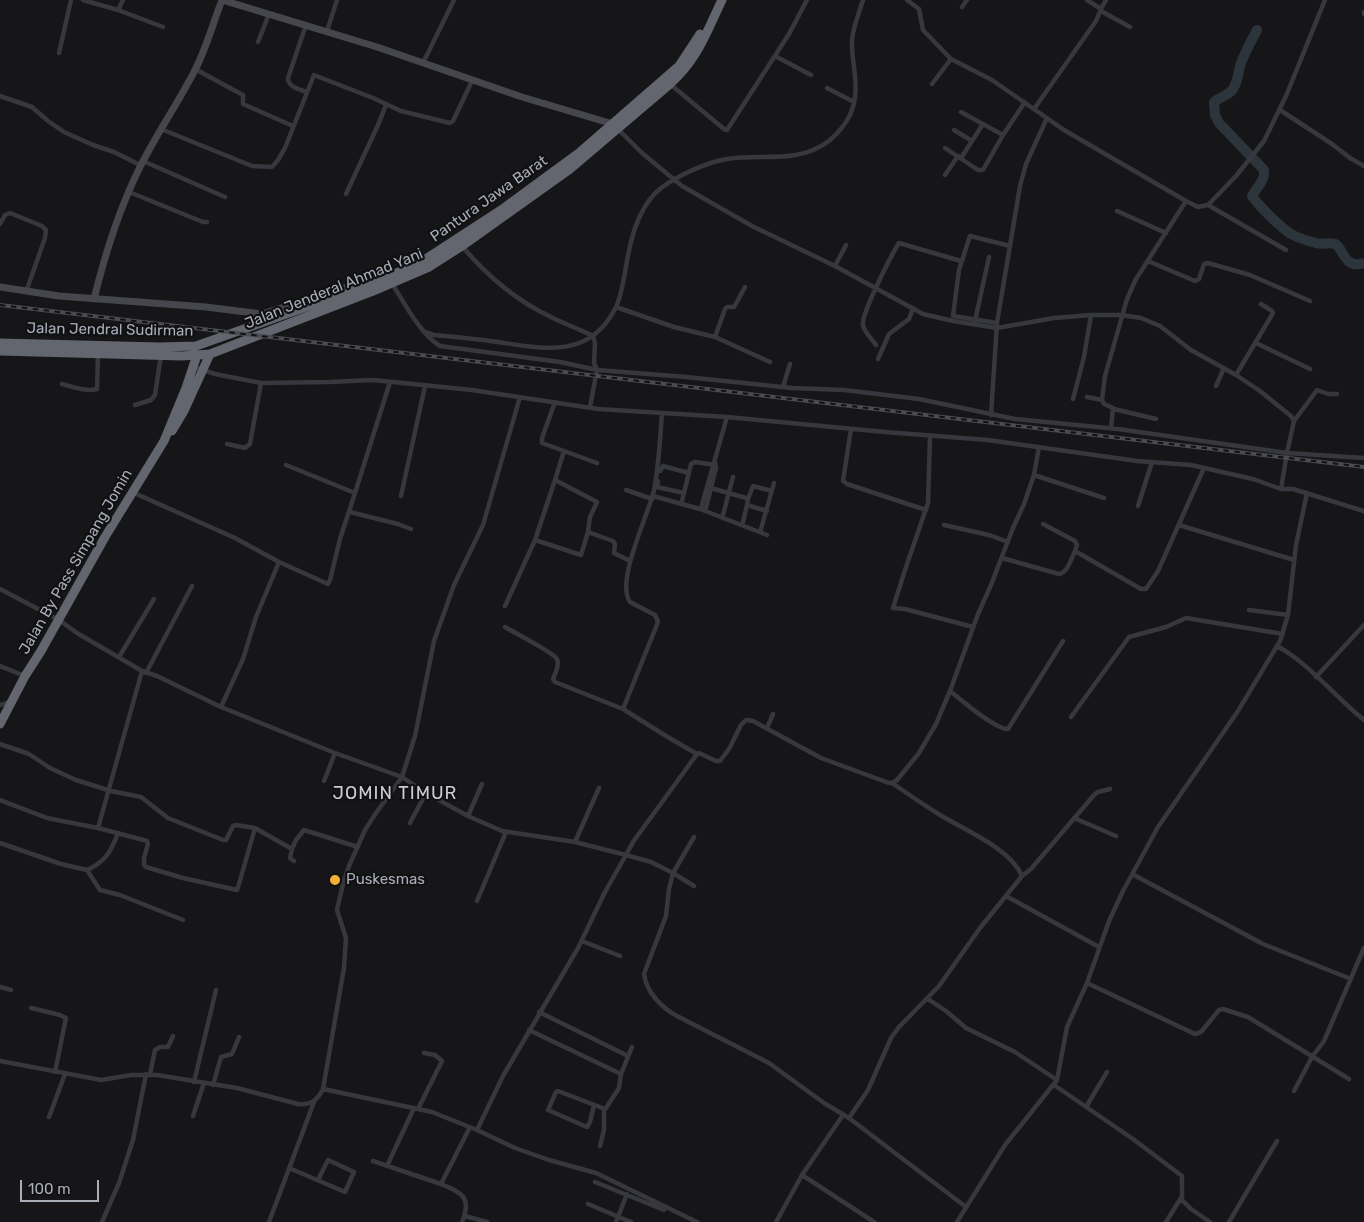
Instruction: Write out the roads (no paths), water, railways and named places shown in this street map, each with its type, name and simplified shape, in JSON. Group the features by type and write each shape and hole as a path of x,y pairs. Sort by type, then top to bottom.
{"highway":[{"name":"Pantura Jawa Barat","path":"219,339 272,324 390,280 504,208 616,127 664,80 682,62 695,44 716,0"},
{"name":"Jalan Jenderal Ahmad Yani","path":"390,280 421,271 462,246 570,169 616,127 685,70 697,53 722,0"},
{"name":"Jalan Jenderal Ahmad Yani","path":"0,351 182,356 210,354 272,324"},
{"name":"Jalan Jendral Sudirman","path":"0,343 187,347 202,345 219,339"},
{"name":"Jalan By Pass Simpang Jomin","path":"0,724 25,676 132,492 164,441 186,388 210,354"},
{"name":"Jalan By Pass Simpang Jomin","path":"164,441 171,434 179,420 198,369 198,355"},
{"path":"182,356 187,366 186,388"}],"street":[{"path":"59,53 71,0"},
{"path":"83,0 118,10 163,27"},
{"path":"118,10 123,0"},
{"path":"94,299 110,241 129,192 142,163 195,69 204,50 221,0 327,31 472,81 616,127 642,154 673,180 704,200 934,317 997,326 1091,314 1141,318 1160,326 1191,350 1236,375 1276,404 1294,422"},
{"path":"327,31 337,0"},
{"path":"423,63 454,0"},
{"path":"670,84 726,130 775,56 807,0"},
{"path":"424,332 434,335 545,349 571,347 593,336 605,324 616,307 634,229 660,189 673,180 711,163 726,159 786,158 817,149 833,138 842,128 850,116 854,102 856,79 852,40 863,0"},
{"path":"908,0 919,9 923,30 951,59 992,80 1047,118 1198,207 1208,205 1253,157 1264,141 1280,110 1326,0"},
{"path":"962,8 967,0"},
{"path":"1087,0 1130,27"},
{"path":"1034,109 1096,21 1106,0"},
{"path":"258,42 269,14"},
{"path":"306,25 288,78 291,85 306,92"},
{"path":"775,56 811,75"},
{"path":"932,84 951,59"},
{"path":"195,69 242,95 243,104 293,126"},
{"path":"161,128 252,166 266,168 272,167 278,160 312,76 316,75 414,116 451,123 472,81"},
{"path":"828,88 854,102"},
{"path":"0,96 32,107 48,122 64,132 225,197"},
{"path":"945,148 978,170 982,170 1025,102"},
{"path":"346,194 386,105"},
{"path":"1280,110 1364,166"},
{"path":"961,112 1003,135"},
{"path":"991,415 997,326 1022,176 1047,118"},
{"path":"945,175 983,124"},
{"path":"954,130 972,141"},
{"path":"129,192 207,222"},
{"path":"1102,400 1121,315 1132,287 1186,201"},
{"path":"1208,205 1286,250"},
{"path":"1117,211 1166,233"},
{"path":"0,224 5,215 10,213 42,226 46,230 26,292"},
{"path":"953,319 961,261 970,236 1010,246"},
{"path":"876,345 865,330 863,322 876,287 899,242 961,261"},
{"path":"835,266 846,245"},
{"path":"462,246 487,274 515,297 552,318 593,336"},
{"path":"975,323 989,257"},
{"path":"1148,261 1195,281 1199,279 1204,264 1208,263 1250,275 1310,301"},
{"path":"390,280 424,332 440,346 560,362 597,370 686,376 783,387 844,390 919,399 1028,421 1111,428 1287,453 1364,458"},
{"path":"0,287 26,292 206,307 262,314 350,286 368,287"},
{"path":"715,337 726,307 734,307 737,304 745,287"},
{"path":"1236,375 1273,312 1261,304"},
{"path":"616,307 674,327 715,337 770,362"},
{"path":"878,359 889,334 909,319 913,308"},
{"path":"1073,399 1084,357 1091,314"},
{"path":"590,408 597,370 594,363 595,343 593,336"},
{"path":"1256,343 1310,369"},
{"path":"62,384 88,390 97,389 98,353"},
{"path":"135,406 152,400 155,395 161,355"},
{"path":"783,387 790,364"},
{"path":"1216,386 1224,368"},
{"path":"198,369 239,380 261,383 353,380 390,382 472,390 590,408 727,417 988,440 1152,462 1191,465 1253,479 1281,489 1293,489 1364,511"},
{"path":"132,492 235,538 279,562 329,584 390,382"},
{"path":"227,444 245,448 250,444 261,383"},
{"path":"401,496 425,386"},
{"path":"1281,489 1294,422 1317,390 1328,394 1337,394"},
{"path":"270,1222 314,1102 323,1090 346,951 346,938 337,914 337,906 349,866 376,813 402,777 415,736 434,641 454,585 483,525 520,397"},
{"path":"1087,397 1102,400 1104,404 1114,409 1156,419"},
{"path":"555,402 542,438 542,443 597,463"},
{"path":"1111,428 1114,409"},
{"path":"623,709 658,622 656,615 630,602 626,590 630,561 652,498 658,463 662,413"},
{"path":"727,417 709,488 748,499"},
{"path":"851,429 843,481 847,484 926,510"},
{"path":"930,436 929,495 926,510 893,608 905,609 973,627"},
{"path":"892,783 897,780 919,753 936,724 973,627 1024,504 1034,475 1039,447"},
{"path":"505,606 535,540 564,451"},
{"path":"682,501 691,465 695,462 714,464"},
{"path":"1138,506 1152,462"},
{"path":"286,465 355,493"},
{"path":"684,493 657,487 660,468 663,466 689,473"},
{"path":"1075,551 1144,589 1149,586 1204,468"},
{"path":"1034,475 1104,498"},
{"path":"723,515 733,477"},
{"path":"535,540 581,555 588,532 590,517 597,502 556,480"},
{"path":"761,529 774,483"},
{"path":"743,522 753,486 772,491"},
{"path":"626,490 705,511 767,535"},
{"path":"957,1222 1005,1145 1057,1080 1067,1027 1087,983 1109,921 1132,874 1158,827 1238,711 1283,634 1288,615 1294,560 1307,493"},
{"path":"747,505 767,511"},
{"path":"350,512 411,529"},
{"path":"1002,558 1059,574 1062,573 1066,569 1077,545 1075,541 1043,524"},
{"path":"944,525 989,535 1008,542"},
{"path":"1179,525 1294,560"},
{"path":"588,532 613,542 615,544 614,553 630,561"},
{"path":"221,707 243,659 256,617 279,562"},
{"path":"98,828 144,672 192,586"},
{"path":"0,588 59,620 77,633 144,672 157,676 221,707 335,753 402,777 426,793 468,816 506,832 575,842 651,862 694,886"},
{"path":"119,657 154,599"},
{"path":"1249,610 1288,615"},
{"path":"1071,718 1129,637 1186,618 1283,634"},
{"path":"1316,677 1364,625"},
{"path":"505,627 550,653 557,660 558,664 553,679 555,682 623,709 697,754 699,753 720,761 730,749 741,725 746,720 753,721 821,758 892,783 996,849 1017,865 1022,876"},
{"path":"950,691 976,712 995,724 1008,729 1063,641"},
{"path":"1277,646 1287,652 1364,720"},
{"path":"0,666 25,676"},
{"path":"0,705 11,702"},
{"path":"767,728 773,714"},
{"path":"0,744 40,759 50,768 76,780 108,790 141,797 168,818 223,840 226,840 235,825 255,828 292,849"},
{"path":"324,781 335,753"},
{"path":"477,1130 499,1084 539,1012 582,941 605,892 638,834 697,754"},
{"path":"468,816 482,784"},
{"path":"575,842 599,788"},
{"path":"849,1118 868,1090 891,1038 906,1019 928,999 949,973 980,928 1022,876 1032,869 1094,795 1110,789"},
{"path":"410,824 426,793"},
{"path":"0,800 47,818 98,828 148,841 144,858 146,867 235,890 239,884 255,828"},
{"path":"1074,818 1116,836"},
{"path":"294,861 290,858 292,849 304,830 358,847"},
{"path":"477,901 506,832"},
{"path":"0,843 60,864 87,870 97,866 106,858 118,833"},
{"path":"694,837 673,873 666,916 644,974 651,993 669,1012 769,1063 824,1104 849,1118 966,1207"},
{"path":"87,870 100,890 120,895 183,920"},
{"path":"1132,874 1263,944 1351,979"},
{"path":"1006,896 1099,947"},
{"path":"582,941 620,956"},
{"path":"1294,1091 1312,1057 1324,1041 1364,948"},
{"path":"1358,963 1364,965"},
{"path":"1087,983 1195,1034 1201,1032 1216,1012 1223,1009 1248,1017 1349,1079"},
{"path":"0,987 10,990"},
{"path":"194,1082 216,990"},
{"path":"928,999 946,1010 966,1028 1015,1052 1057,1080"},
{"path":"31,1008 60,1014 66,1018 55,1072"},
{"path":"539,1012 628,1056"},
{"path":"529,1030 621,1074"},
{"path":"102,1222 119,1183 133,1140 155,1050 160,1047 168,1048 173,1036"},
{"path":"212,1085 221,1057 232,1054 240,1036"},
{"path":"600,1146 604,1130 605,1109 618,1088 621,1074 632,1047"},
{"path":"387,1166 442,1061 435,1055 424,1054"},
{"path":"0,1061 101,1080 148,1074 237,1088 298,1104 308,1105 314,1102"},
{"path":"1086,1106 1107,1072"},
{"path":"48,1117 65,1074"},
{"path":"193,1116 204,1083"},
{"path":"1054,1085 1133,1139 1182,1176 1181,1198 1166,1222"},
{"path":"323,1090 416,1108 470,1127 516,1148 549,1160 596,1173 697,1222"},
{"path":"594,1104 588,1127 550,1112 548,1109 558,1091 594,1104 605,1109"},
{"path":"776,1222 802,1175 844,1115"},
{"path":"441,1184 470,1127"},
{"path":"1229,1222 1276,1141"},
{"path":"289,1168 345,1192 354,1172 327,1160 318,1180"},
{"path":"372,1162 441,1184 466,1199 465,1216 462,1222"},
{"path":"802,1175 874,1222"},
{"path":"595,1182 664,1210"},
{"path":"617,1220 630,1188"},
{"path":"1181,1198 1191,1209 1210,1222"},
{"path":"588,1204 617,1220 631,1222"},
{"path":"465,1216 486,1222"}],"waterway":[{"path":"1257,30 1240,66 1233,89 1214,102 1215,115 1219,123 1264,170 1262,181 1252,196 1270,216 1291,234 1318,244 1335,244 1348,261 1357,264 1364,263"}],"railway":[{"path":"0,305 1364,467"}],"place":[{"name":"Puskesmas","path":"335,880"}],"district":[{"name":"JOMIN TIMUR","path":"395,794"}]}
